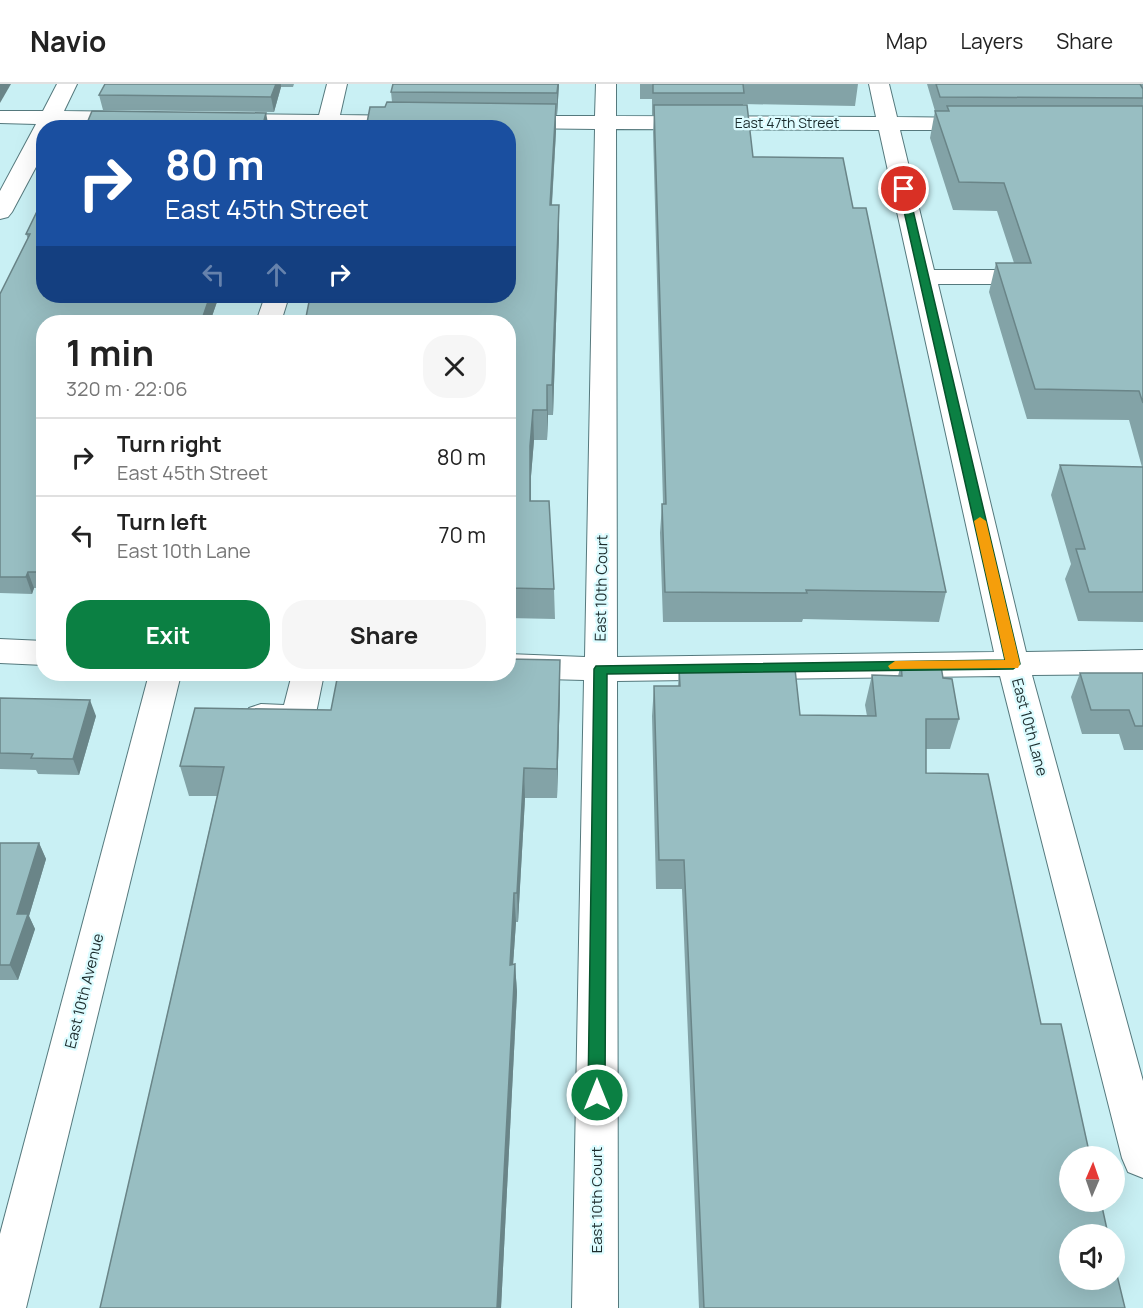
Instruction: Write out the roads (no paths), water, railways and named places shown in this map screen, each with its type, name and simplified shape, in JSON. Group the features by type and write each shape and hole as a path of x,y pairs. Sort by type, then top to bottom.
{"street":[{"path":"49,120 67,84"},
{"path":"328,120 337,84"},
{"name":"East 10th Court","path":"595,1308 606,84"},
{"name":"East 10th Lane","path":"879,84 1013,664 1143,1158"},
{"path":"0,117 36,123"},
{"path":"136,120 154,119"},
{"name":"East 47th Street","path":"516,122 992,124"},
{"path":"0,212 36,144"},
{"path":"924,277 1005,277"},
{"path":"0,651 36,653"},
{"path":"516,666 600,669 1143,662"},
{"name":"East 10th Avenue","path":"3,1308 163,681"},
{"path":"233,716 298,718 306,681"}]}
